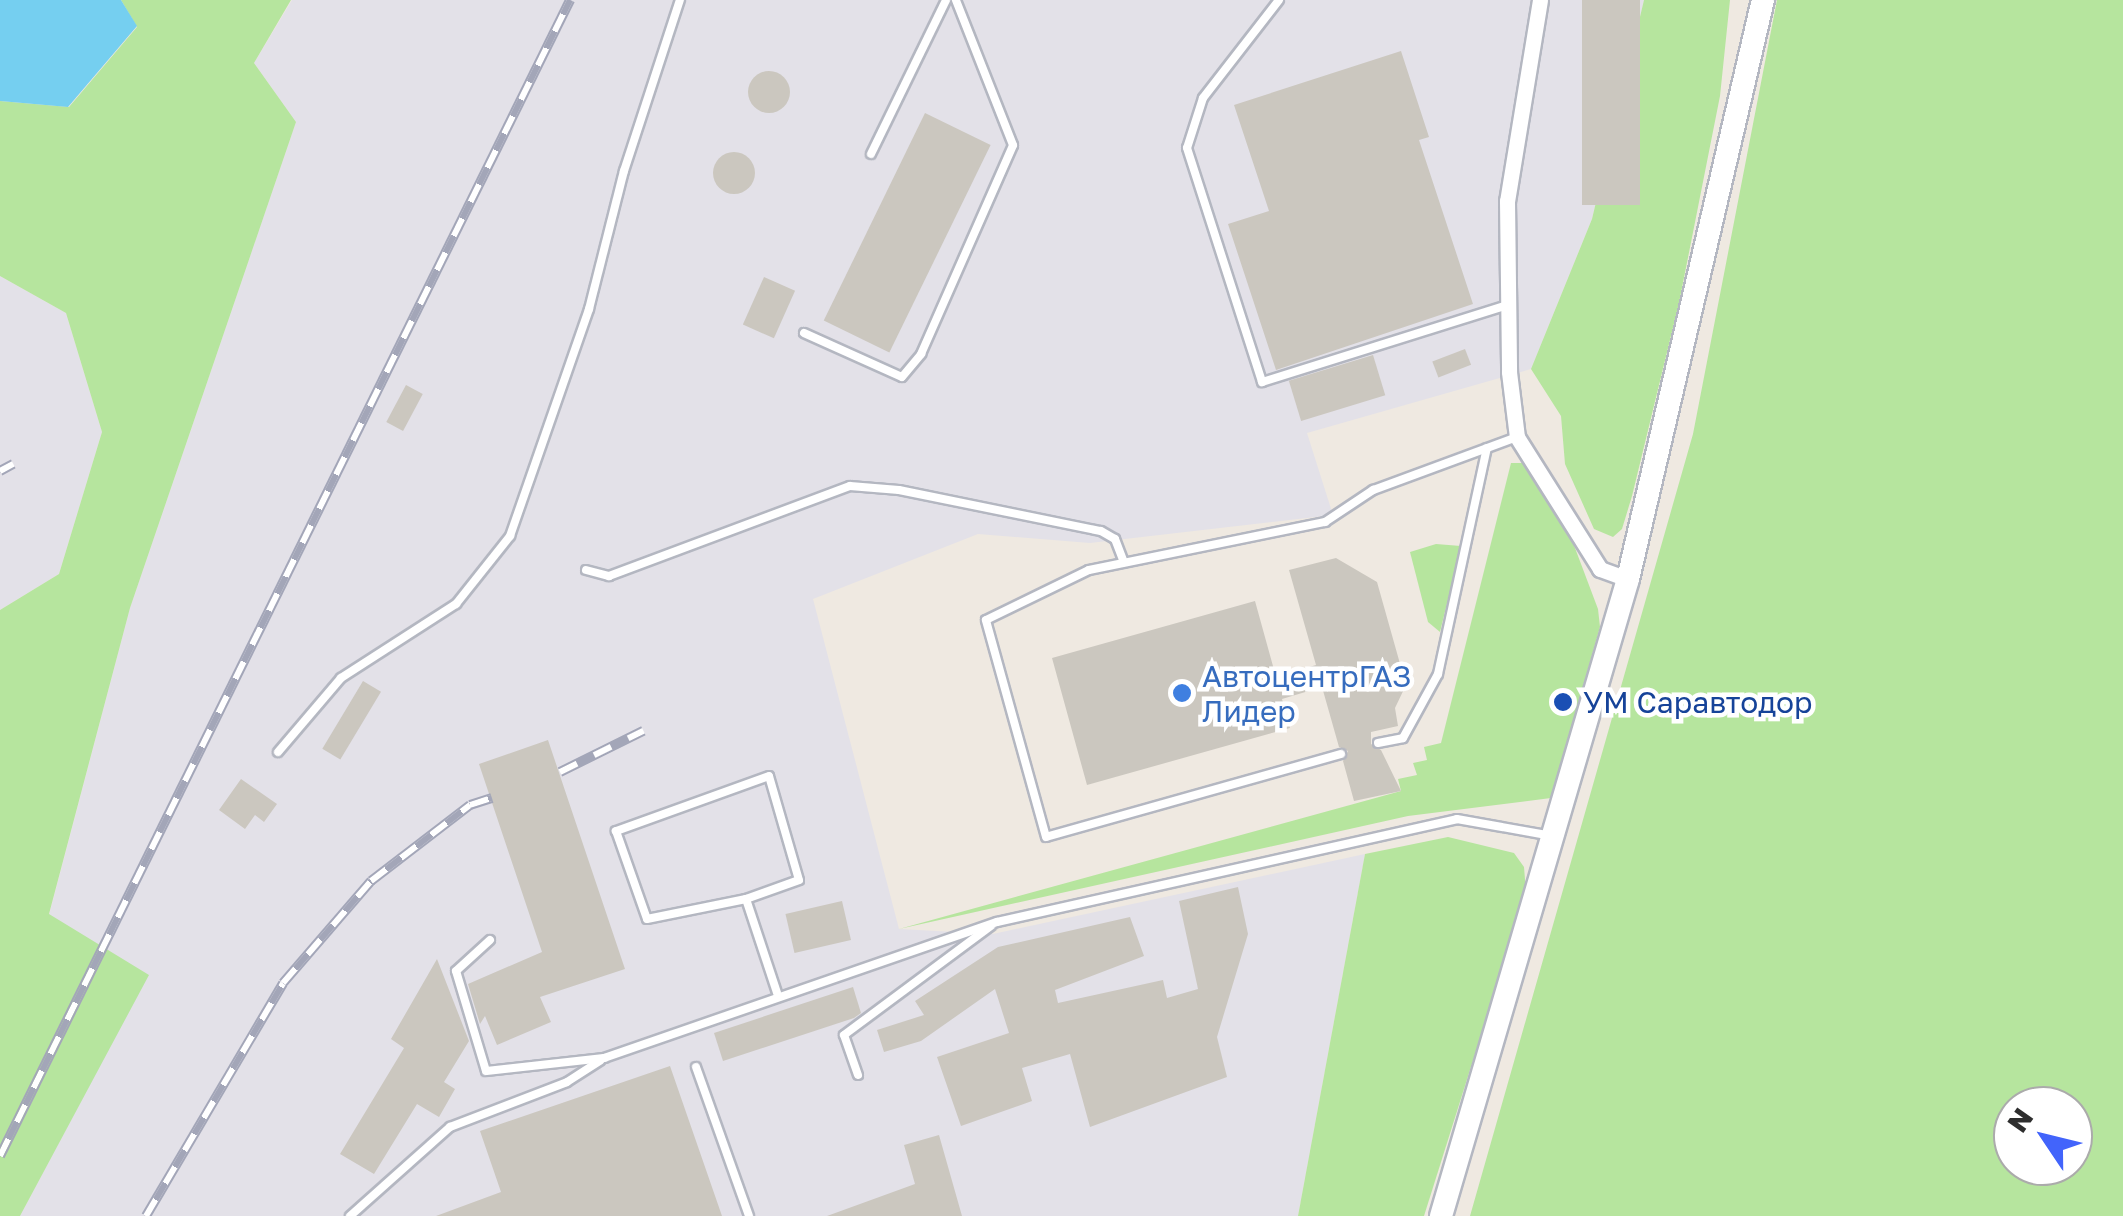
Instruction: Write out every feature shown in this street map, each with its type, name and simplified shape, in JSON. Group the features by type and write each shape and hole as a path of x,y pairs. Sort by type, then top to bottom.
{"main road":[{"path":"1441,1216 1556,836 1628,579 1763,0"}],"street":[{"path":"1540,0 1507,201 1508,304 1517,438 1600,568 1628,579"}],"lane":[{"path":"278,752 341,678 456,604 510,536 589,309 624,171 680,0"},
{"path":"871,154 946,0"},
{"path":"804,333 902,376 921,354 1013,145 956,0"},
{"path":"1279,0 1203,98 1187,148 1262,382 1508,304"},
{"path":"1341,754 1046,837 986,620 1089,570 1325,522 1373,490 1517,438"},
{"path":"1378,744 1403,738 1438,674 1487,448"},
{"path":"586,570 609,576 850,486 900,490 1101,531 1115,540 1124,562"},
{"path":"769,776 799,880 746,899 647,919 616,832 769,776"},
{"path":"350,1216 450,1126 567,1082 604,1058 778,993 997,922 1456,819 1556,836"},
{"path":"746,899 778,993"},
{"path":"858,1074 844,1035 997,922"},
{"path":"490,940 456,971 486,1071 604,1058"},
{"path":"696,1067 748,1216"}],"shaded area":[{"path":"292,0 1644,0 1592,219 1531,369 1307,433 1333,515 1090,543 978,534 813,599 899,929 993,934 1365,854 1298,1216 20,1216 148,975 49,915 130,608 296,122 254,63"},
{"path":"0,276 66,313 102,432 59,574 0,610"}],"green space":[{"path":"121,0 291,0 254,63 296,122 130,608 49,914 149,975 20,1216 0,1216 0,610 59,574 102,432 66,313 0,276 0,101 69,107 137,27"},
{"path":"1644,0 1730,0 1720,96 1679,303 1632,496 1622,529 1613,537 1594,529 1565,464 1561,416 1531,369 1592,219"},
{"path":"1777,0 2123,0 2123,1216 1470,1216 1693,434"},
{"path":"1511,463 1527,463 1552,487 1598,609 1600,627 1551,798 1408,816 899,929 1401,791 1398,779 1417,775 1413,763 1427,760 1424,747 1441,743"},
{"path":"1436,544 1461,546 1440,632 1428,622 1410,552"},
{"path":"1448,837 1514,853 1524,867 1526,892 1424,1216 1298,1216 1365,854"}],"water":[{"path":"0,0 121,0 137,26 68,107 0,101"}],"building":[{"path":"1582,0 1640,0 1640,205 1582,205"},
{"path":"1401,51 1429,137 1419,140 1473,304 1276,370 1228,224 1269,211 1234,105"},
{"path":"769,71 784,77 790,92 784,107 769,113 754,107 748,92 754,77"},
{"path":"925,113 991,145 889,353 824,321"},
{"path":"734,152 749,158 755,173 749,188 734,194 719,188 713,173 719,158"},
{"path":"764,277 795,291 774,338 743,325"},
{"path":"1465,349 1471,365 1438,377 1432,362"},
{"path":"1373,355 1385,395 1301,421 1289,381"},
{"path":"406,385 423,394 403,431 386,422"},
{"name":"АвтоцентрГАЗ Лидер","path":"1336,558 1377,582 1406,685 1395,708 1398,726 1371,732 1371,744 1381,750 1401,791 1354,801 1343,761 1348,751 1339,747 1322,687 1282,699 1290,728 1087,785 1052,658 1255,601 1276,677 1316,665 1289,570"},
{"path":"363,681 381,692 340,760 322,749"},
{"path":"548,740 625,969 540,997 551,1022 497,1045 485,1016 480,1024 468,984 542,952 479,764"},
{"path":"241,779 277,804 264,822 255,815 245,829 219,810"},
{"path":"1238,887 1248,934 1217,1037 1227,1077 1090,1127 1070,1054 1022,1068 1032,1101 961,1126 937,1057 1009,1033 995,989 921,1041 884,1052 877,1030 924,1015 915,1001 998,947 1130,917 1144,956 1055,990 1058,1003 1163,980 1167,998 1198,989 1179,901"},
{"path":"842,901 851,940 794,953 785,914"},
{"path":"437,959 469,1041 444,1082 455,1089 439,1117 417,1104 374,1174 340,1154 404,1048 391,1039"},
{"path":"853,987 861,1013 854,1018 723,1061 714,1033"},
{"path":"670,1066 722,1216 436,1216 501,1192 480,1131"},
{"path":"939,1135 962,1216 827,1216 915,1184 904,1145"}],"railway":[{"path":"0,1156 570,0"},
{"path":"0,471 13,464"},
{"path":"560,772 643,731"},
{"path":"146,1216 283,983 371,881 470,805 492,798"}],"place":[{"name":"АвтоцентрГАЗ Лидер","path":"1182,693"},
{"name":"УМ Саравтодор","path":"1563,702"}]}
